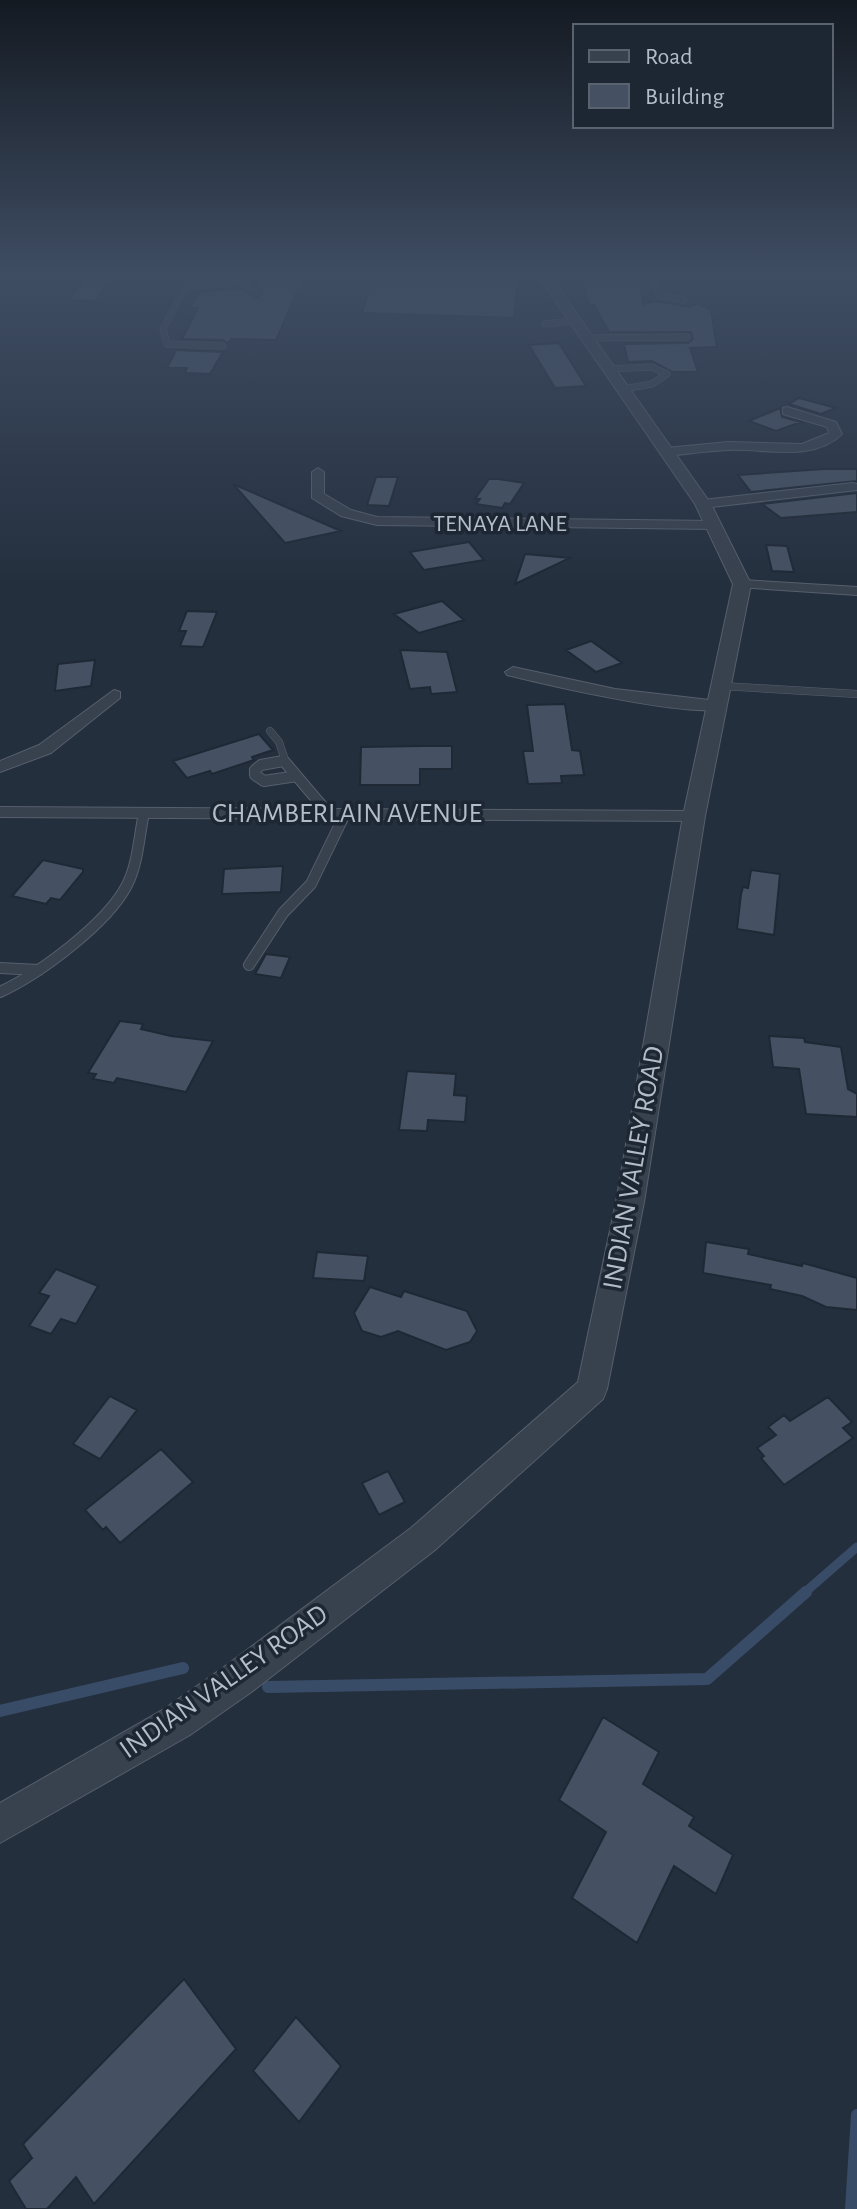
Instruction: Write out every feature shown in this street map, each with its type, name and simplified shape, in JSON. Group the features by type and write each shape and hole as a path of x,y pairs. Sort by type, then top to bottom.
{"street":[{"path":"616,379 703,504 742,584 857,591"},
{"path":"666,452 734,446 802,448 823,443 838,431 832,425 787,411"},
{"name":"TENAYA LANE","path":"318,472 317,495 333,509 359,520 401,523 714,525"},
{"path":"703,504 852,487"},
{"name":"INDIAN VALLEY ROAD","path":"0,1824 177,1722 237,1680 423,1539 592,1389 630,1202 694,816 742,584"},
{"path":"513,672 582,690 656,702 720,696"},
{"path":"0,767 45,749 114,695"},
{"name":"CHAMBERLAIN AVENUE","path":"0,812 694,816"}],"lane":[{"path":"623,389 642,387 663,379"},
{"path":"720,696 857,694"},
{"path":"249,965 283,913 311,884 337,814 284,761 279,742 270,731"},
{"path":"284,761 261,765 255,770 255,775 264,781 297,776"},
{"path":"0,992 25,981 40,970 113,905 126,886 144,813"},
{"path":"0,968 40,970"}],"building":[{"path":"550,379 582,379 586,386 555,388"},
{"path":"799,398 836,408 821,414 789,404"},
{"path":"780,408 782,417 801,422 776,431 749,421"},
{"path":"857,469 857,481 751,492 738,475"},
{"path":"376,477 398,477 389,506 367,505"},
{"path":"489,479 524,483 510,504 505,503 502,508 476,504 480,499 475,499"},
{"path":"233,484 341,531 285,543"},
{"path":"857,493 857,512 781,518 762,504"},
{"path":"469,542 484,560 424,570 410,552"},
{"path":"766,545 787,546 794,572 772,571"},
{"path":"525,554 570,558 515,584"},
{"path":"442,601 464,620 419,633 394,614"},
{"path":"187,611 217,612 203,647 180,646 186,631 179,631"},
{"path":"591,641 622,663 596,672 566,650"},
{"path":"400,650 447,652 457,692 431,694 430,687 410,689"},
{"path":"95,660 91,686 55,691 58,664"},
{"path":"565,704 572,750 580,751 584,775 561,776 562,783 528,784 523,751 533,751 527,705"},
{"path":"259,734 273,750 212,774 210,771 187,778 173,761"},
{"path":"452,746 452,769 420,769 420,785 360,785 361,747"},
{"path":"43,860 83,869 83,872 60,900 51,898 46,904 12,896"},
{"path":"283,866 281,892 222,894 224,869"},
{"path":"751,870 780,874 774,935 737,929 741,894 743,887 748,888"},
{"path":"266,954 290,957 281,978 255,974"},
{"path":"120,1021 143,1024 141,1029 171,1036 213,1041 186,1092 117,1078 114,1083 93,1079 96,1074 88,1073"},
{"path":"769,1036 804,1038 805,1042 841,1047 848,1089 857,1094 857,1117 806,1114 799,1069 773,1067"},
{"path":"407,1071 456,1074 454,1095 467,1096 465,1122 428,1120 427,1131 399,1130"},
{"path":"706,1242 749,1249 748,1254 802,1266 803,1263 857,1278 857,1310 826,1307 802,1296 770,1289 771,1285 703,1273"},
{"path":"317,1252 368,1256 364,1281 313,1278"},
{"path":"56,1269 98,1286 76,1324 61,1319 51,1334 29,1326 49,1296 39,1293"},
{"path":"370,1287 401,1297 404,1291 467,1311 477,1331 470,1342 446,1350 398,1331 381,1337 362,1331 354,1313"},
{"path":"110,1396 137,1410 100,1459 73,1444"},
{"path":"828,1397 852,1422 843,1428 853,1438 784,1485 761,1458 764,1456 757,1448 776,1435 768,1427 784,1415 790,1421"},
{"path":"161,1449 193,1482 120,1543 85,1510"},
{"path":"388,1471 405,1502 379,1515 362,1483"},
{"path":"603,1717 659,1752 643,1784 694,1817 689,1826 733,1855 716,1894 674,1866 637,1943 572,1898 606,1832 559,1800"},
{"path":"184,1979 236,2049 94,2204 76,2177 47,2209 26,2209 9,2181 32,2158 23,2144"},
{"path":"296,2017 341,2066 299,2122 253,2071"}],"waterway":[{"path":"803,1594 857,1547"},
{"path":"268,1687 707,1679 806,1592"},
{"path":"0,1711 183,1668"},
{"path":"851,2209 857,2115"}]}
